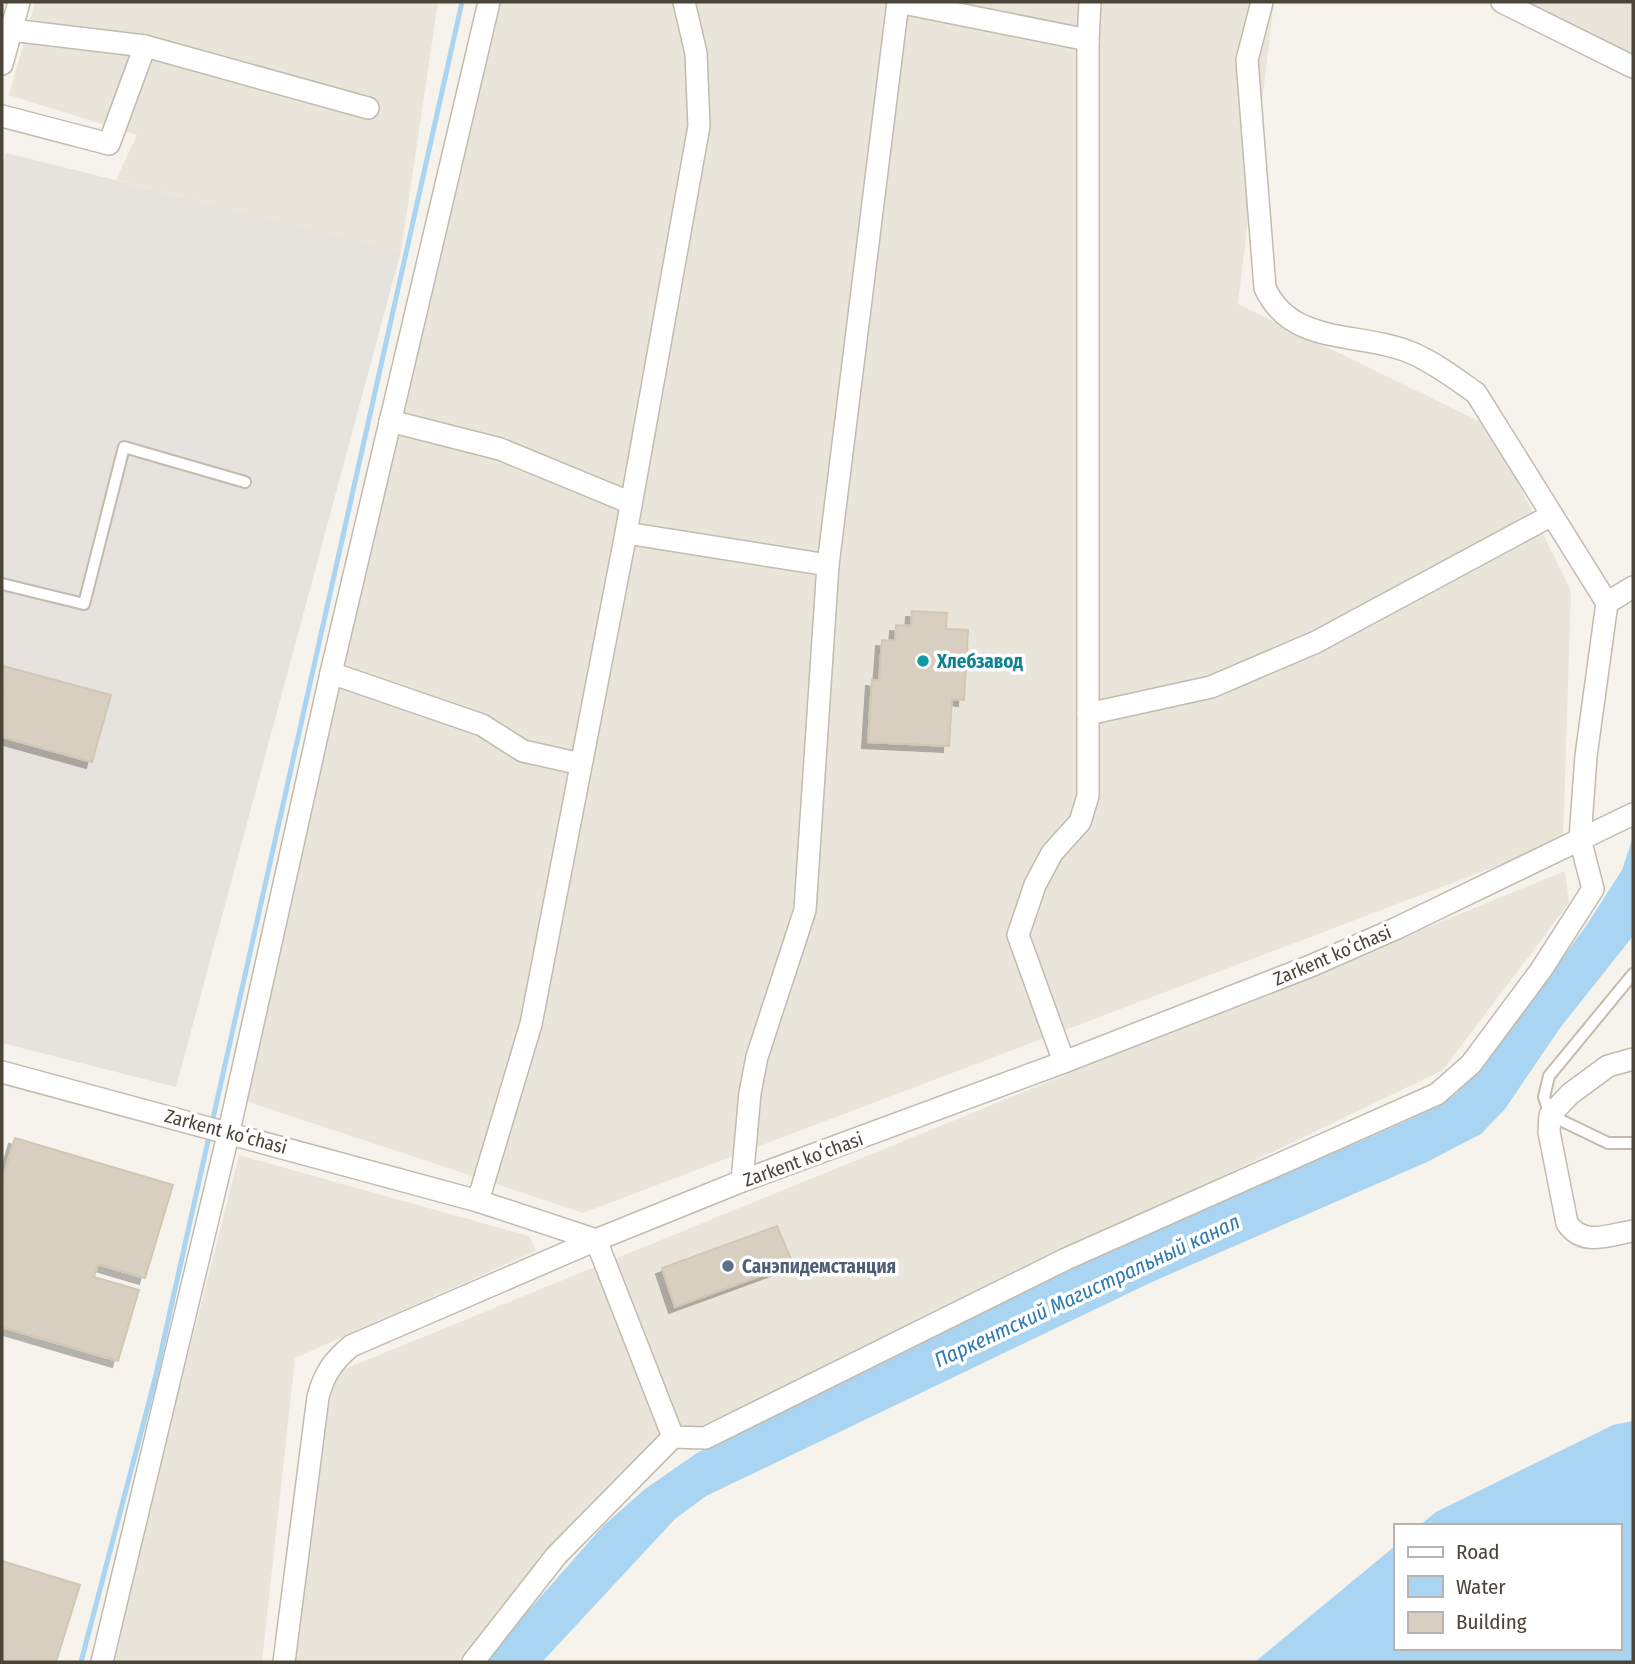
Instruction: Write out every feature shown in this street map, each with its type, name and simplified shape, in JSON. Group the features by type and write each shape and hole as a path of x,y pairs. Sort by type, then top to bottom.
{"street":[{"path":"2,64 19,2"},
{"path":"102,1662 217,1128 331,673 488,2"},
{"path":"478,1201 531,1024 626,533 699,126 696,53 684,2"},
{"path":"742,1181 750,1093 757,1057 805,910 828,565 898,2 1088,40"},
{"path":"1064,1062 1018,935 1035,885 1052,853 1080,822 1088,796 1090,2"},
{"path":"473,1662 555,1556 673,1437 705,1437 1066,1259 1437,1094 1471,1064 1541,970 1593,889 1580,839 1586,756 1607,603 1476,393 1447,372 1411,352 1300,326 1273,304 1265,288 1247,60 1262,2"},
{"path":"1502,2 1532,8 1633,67"},
{"path":"11,30 145,46 368,108"},
{"path":"2,116 108,144 145,46"},
{"path":"390,421 500,449 631,503"},
{"path":"1088,715 1211,687 1316,642 1552,515"},
{"path":"626,533 828,565"},
{"path":"1607,603 1633,587"},
{"path":"331,673 482,725 523,751 580,764"},
{"name":"Zarkent koʻchasi","path":"2,1072 217,1128 478,1201 596,1240 742,1181 1064,1062 1313,965 1397,929 1631,815"},
{"path":"1633,1059 1608,1066 1570,1094 1550,1115 1549,1132 1567,1223 1574,1233 1588,1238 1633,1231"},
{"path":"284,1662 322,1378 335,1359 351,1346 596,1240 673,1437"}],"lane":[{"path":"2,584 83,604 124,447 246,482"},
{"path":"1633,974 1549,1076 1544,1097 1550,1115 1608,1143 1633,1143"}],"shaded area":[{"path":"35,2 438,2 401,251 116,180 137,135 9,95"},
{"path":"490,2 1274,2 1238,304 1491,427 1571,591 1563,841 583,1213 246,1101"},
{"path":"1518,2 1633,2 1633,66"},
{"path":"6,153 401,251 176,1087 2,1043 2,167"},
{"path":"1565,871 1569,903 1443,1070 636,1458 458,1662 281,1662 335,1373"},
{"path":"239,1155 529,1236 536,1251 295,1358 262,1662 110,1662"}],"water":[{"name":"Паркентский Магистральный канал","path":"1633,837 1633,936 1560,1028 1505,1109 1481,1134 1427,1162 1152,1282 706,1496 675,1519 542,1662 483,1662 603,1526 645,1489 697,1453 1100,1255 1422,1114 1456,1094 1480,1067 1584,929 1622,870"},
{"path":"1633,1421 1633,1662 1255,1662 1394,1547 1394,1650 1621,1650 1621,1524 1421,1524 1436,1512 1613,1425"}],"building":[{"name":"Хлебзавод","path":"912,611 947,613 946,629 968,630 964,700 952,699 949,746 868,742 872,680 879,681 882,640 895,641 896,625 911,626"},
{"path":"3,666 111,695 92,762 2,737"},
{"path":"15,1138 173,1185 145,1278 98,1264 94,1277 139,1290 118,1361 2,1327 2,1181"},
{"name":"Санэпидемстанция","path":"777,1226 793,1264 675,1307 662,1268"},
{"path":"2,1561 80,1585 56,1662 2,1662"}],"waterway":[{"path":"212,1123 462,2"},
{"path":"81,1662 155,1379 210,1132"}],"place":[{"name":"Хлебзавод","path":"923,661"},
{"name":"Санэпидемстанция","path":"728,1266"}]}
